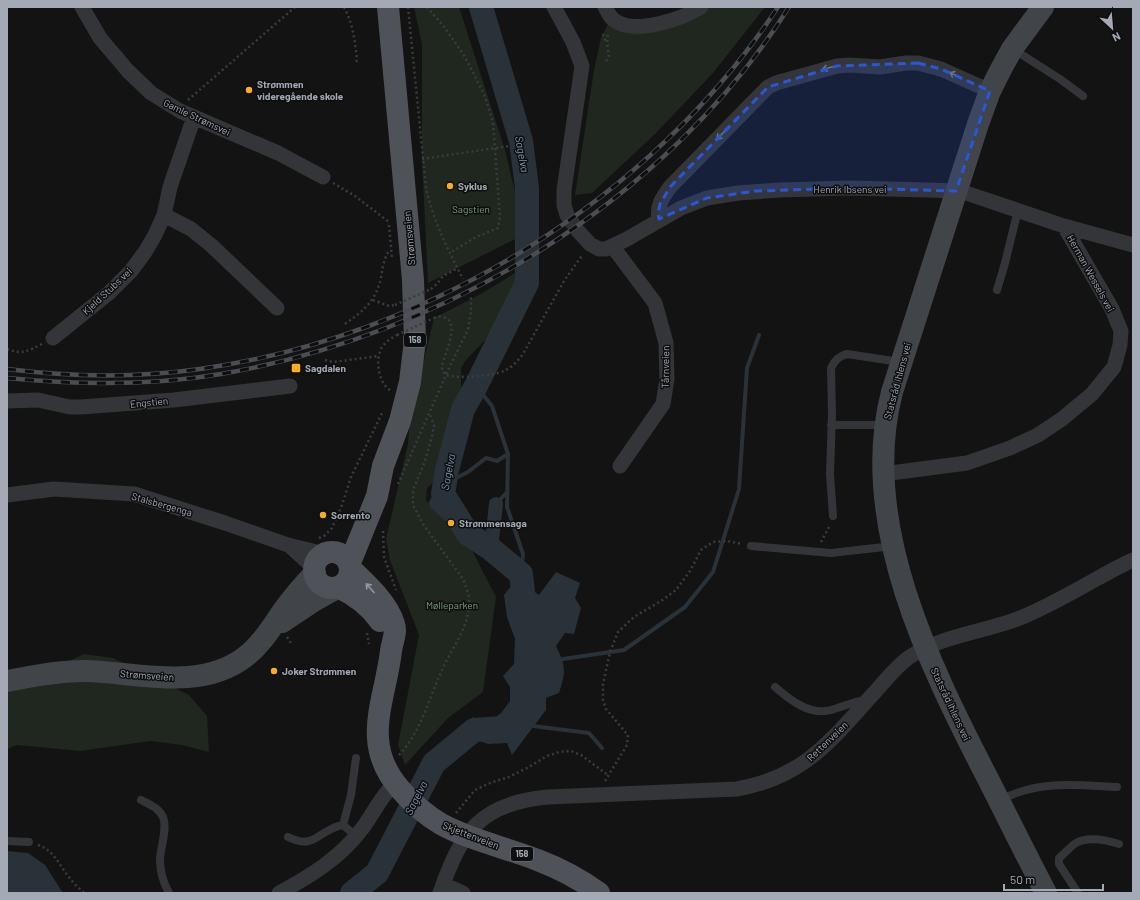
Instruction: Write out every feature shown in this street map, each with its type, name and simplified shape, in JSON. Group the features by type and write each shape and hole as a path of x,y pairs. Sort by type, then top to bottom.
{"main road":[{"name":"Strømsveien","path":"328,560 377,496 384,466 400,421 410,382 414,356 415,324 411,254 388,7"},
{"name":"158","path":"328,560 347,580 342,586 337,587"},
{"name":"Skjettenveien","path":"328,560 372,590 390,615 395,626 395,636 380,710 377,737 383,764 400,789 420,809 446,821 467,836 552,866 599,893"},
{"path":"337,587 356,596 371,610 380,622 392,646"}],"street":[{"name":"Gamle Strømsvei","path":"82,7 100,38 128,71 151,93 180,111 278,153 323,177"},
{"path":"554,7 574,42 582,66 564,190 564,205 567,215"},
{"path":"608,12 616,22 625,25 651,25 679,19 701,7"},
{"name":"Statsråd Ihlens vei","path":"1042,7 1012,49 990,91 978,124 892,392 885,425 883,474 885,500 894,546 910,606 926,648 958,720 1046,893"},
{"path":"659,219 658,214 660,204 670,187 768,87 776,83 837,66 849,65 880,67 906,63 918,63 941,69 990,91"},
{"name":"Kjeld Stubs vei","path":"53,338 109,293 131,271 145,252 164,215 170,187 194,117"},
{"name":"Henrik Ibsens vei","path":"613,247 659,219 681,208 707,198 738,193 787,189 849,188 956,191 1064,226 1133,245"},
{"path":"164,215 192,229 277,308"},
{"name":"Herman Wessels vei","path":"883,474 967,463 1010,448 1038,435 1062,419 1092,394 1114,367 1120,345 1120,331 1112,309 1064,226"},
{"path":"578,231 590,244 602,249 613,247"},
{"name":"Tårnveien","path":"613,247 655,303 666,343 667,379 663,404 620,466"},
{"name":"Engstien","path":"7,401 38,400 70,407 81,407 174,400 290,386"},
{"name":"Stalsbergenga","path":"7,495 54,489 134,494 225,523 328,560"},
{"name":"Strømsveien","path":"7,681 70,672 98,672 180,677 203,675 223,670 239,661 252,650 328,560"},
{"name":"Rettenveien","path":"442,889 456,852 467,836 482,819 492,812 511,803 534,798 730,789 755,786 771,780 797,768 814,757 899,666 910,657 926,648 960,635 990,628 1020,618 1070,594 1133,560"},
{"name":"Strømsveien","path":"271,629 337,587"},
{"path":"279,893 296,884 327,863 356,836 368,821 384,795 400,789"},
{"path":"442,889 463,893"}],"lane":[{"path":"1012,49 1060,79 1083,96"},
{"path":"997,290 1018,210"},
{"path":"833,516 830,474 831,368 834,361 847,354 901,362"},
{"path":"831,425 885,425"},
{"path":"751,546 831,553 894,546"},
{"path":"775,687 794,702 813,710 828,711 851,703 868,700"},
{"path":"343,825 351,795 356,758"},
{"path":"999,800 1016,792 1038,786 1117,787"},
{"path":"141,800 156,808 163,817 164,826 160,860 162,881 168,893"},
{"path":"343,825 356,836"},
{"path":"288,837 302,842 309,841 334,827 343,825"},
{"path":"1078,893 1059,864 1059,858 1075,844 1083,840 1101,839 1119,844"},
{"path":"7,841 29,842"}],"path":[{"path":"180,111 190,98 295,7"},
{"path":"344,7 350,18 354,32 357,60 355,64"},
{"path":"408,7 422,159 429,202 437,224 463,279"},
{"path":"427,7 445,28 465,57 484,94 493,122 500,217 498,228 476,237 450,253"},
{"path":"606,61 609,56 607,42 608,12"},
{"path":"603,34 607,42"},
{"path":"422,159 509,146"},
{"path":"323,177 355,196 389,222"},
{"path":"389,216 390,249 393,264"},
{"path":"391,391 384,384 381,378 379,356 383,345 397,335 434,318 442,316 449,320 451,324 451,335 442,365 442,370 446,375 451,377 464,377 504,371 520,358 564,281 590,244"},
{"path":"345,324 368,306 372,300 379,284 385,260 390,249"},
{"path":"372,300 389,306 395,305 431,289 438,284 443,276 458,268"},
{"path":"397,487 446,375 468,330 471,311 470,297"},
{"path":"399,299 400,306"},
{"path":"401,331 401,337"},
{"path":"7,349 15,352 24,352 53,338"},
{"path":"324,360 333,362 379,356"},
{"path":"389,397 393,385"},
{"path":"328,560 324,536 332,528 342,505 351,477 384,409"},
{"path":"398,756 414,734 421,721 442,670 461,634 470,605 467,588 462,579 422,524 413,505 413,490 425,461 434,426 430,413"},
{"path":"826,532 829,525"},
{"path":"383,530 384,557 396,591"},
{"path":"600,794 608,775 627,745 628,735 606,709 603,700 603,684 611,646 618,632 634,617 676,590 690,571 701,550 713,542 727,541 751,546"},
{"path":"446,821 475,790 509,777 530,767 547,756 559,752 571,751 581,755 608,775"},
{"path":"29,842 46,848 55,856 69,877 84,893"}],"highlighted area":[{"path":"918,63 941,69 990,91 956,191 849,188 756,191 707,198 659,219 658,214 660,204 670,187 768,87 837,66"}],"green space":[{"name":"Sagstien","path":"414,7 459,7 505,150 525,234 428,283 422,160 422,44"},
{"path":"698,7 765,7 713,73 655,134 592,193 575,195 594,70 601,38 615,10 625,25"},
{"name":"Mølleparken","path":"525,267 491,334 465,361 461,368 461,388 453,406 455,415 452,429 443,452 445,459 434,482 427,488 426,500 431,505 434,502 461,529 496,597 483,692 448,718 405,765 398,745 419,635 390,560 386,539 408,444 410,419 434,318 479,295"},
{"path":"84,654 113,658 189,695 207,716 209,752 182,745 150,741 80,751 17,745 7,749 7,682 54,668"}],"shaded area":[{"path":"556,572 580,583 575,598 581,608 574,634 565,633 556,646 562,659 564,669 563,680 559,693 546,698 546,710 512,755 507,743 488,744 474,739 472,717 493,724 510,701 510,687 503,676 514,664 515,639 507,617 504,595 515,581 531,576 532,590 539,595"},
{"path":"7,851 28,853 45,865 63,893 7,893"}],"waterway":[{"name":"Sagelva","path":"481,7 521,141 527,188 527,283 463,409 447,470 443,494 468,534 491,549 521,574 525,610"},
{"path":"559,661 563,659 624,650 685,607 713,572 739,489 747,368 759,335"},
{"path":"476,386 492,406 508,454 507,507 523,554 521,574"},
{"path":"444,484 468,472 486,458 497,461 508,454"},
{"path":"496,504 507,492"},
{"path":"436,503 448,514"},
{"path":"491,549 496,504"},
{"path":"529,723 533,726 589,733 602,748"},
{"name":"Sagelva","path":"352,893 377,873 434,763 474,730 501,728 506,724"}],"tunnel":[{"path":"567,215 578,231"}],"railway":[{"path":"7,369 79,375 152,374 200,369 285,352 369,326 450,291 527,248 599,198 666,140 726,77 778,7"},
{"path":"7,378 60,382 114,383 168,381 221,374 304,355 387,328 467,292 543,249 615,198 681,140 739,77 789,7"}],"place":[{"name":"Strømmen videregående skole","path":"249,90"},
{"name":"Syklus","path":"450,186"},
{"name":"Sagdalen","path":"296,368"},
{"name":"Sorrento","path":"323,515"},
{"name":"Strømmensaga","path":"451,523"},
{"name":"Joker Strømmen","path":"274,671"}]}
